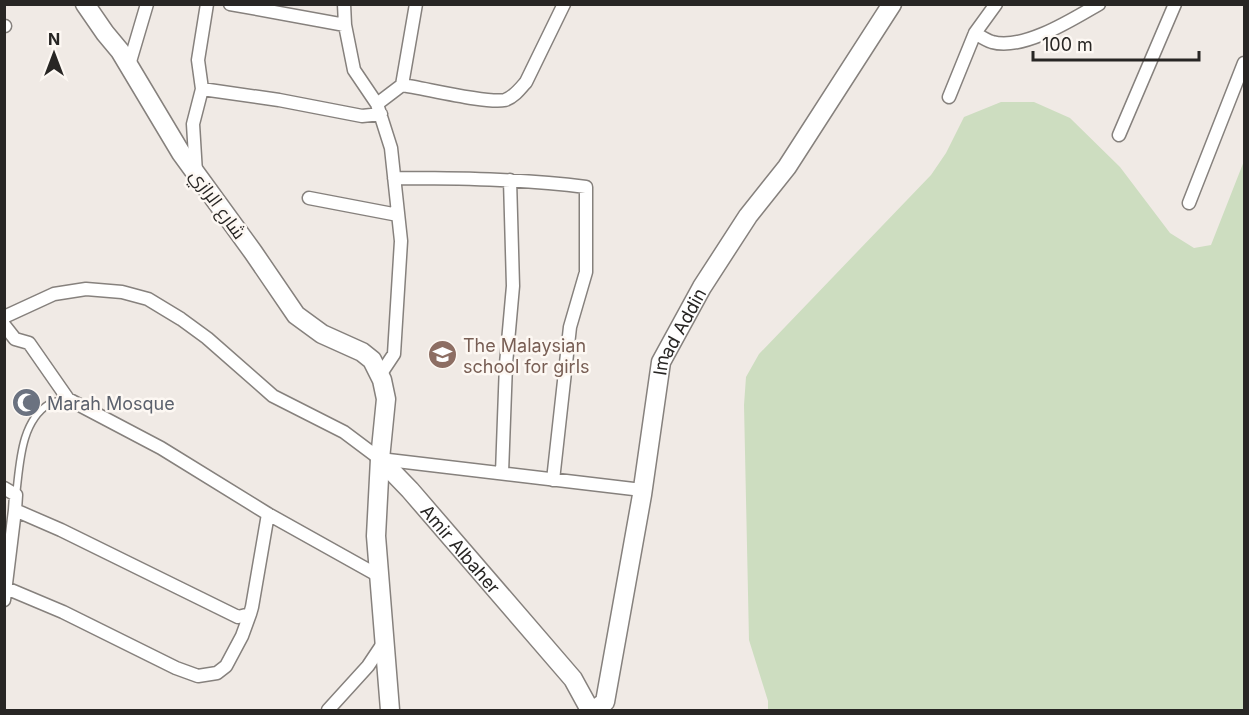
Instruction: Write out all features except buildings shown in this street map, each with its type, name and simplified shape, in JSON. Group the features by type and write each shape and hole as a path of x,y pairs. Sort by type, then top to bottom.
{"street":[{"name":"شارع الرازي","path":"85,4 129,65 172,139 296,315 322,334 368,355 380,375"},
{"path":"129,65 147,4"},
{"path":"196,174 193,124 202,89 198,60 207,4"},
{"path":"230,4 345,25"},
{"path":"344,4 345,25 354,70 379,109 390,148 401,242 394,353 380,375 386,406 380,459 376,536 390,711"},
{"path":"202,89 279,100 362,116 379,109 402,85 416,4"},
{"path":"402,85 488,100 505,100 518,93 526,82 564,4"},
{"name":"Imad Addin","path":"592,711 605,702 642,490 661,362 702,287 748,216 788,167 892,4"},
{"path":"949,97 975,33 996,4"},
{"path":"975,33 994,42 1017,42 1060,27 1099,4"},
{"path":"1119,135 1175,4"},
{"path":"1189,203 1245,63"},
{"path":"394,178 510,180 586,187 586,272 570,327 553,480"},
{"path":"502,473 506,364 513,286 510,180"},
{"path":"309,198 398,215"},
{"path":"4,317 54,294 86,289 122,292 148,299 181,318 207,338 273,396 344,432 380,459 642,490"},
{"path":"4,325 15,339 29,343 68,399 161,448 268,514 379,576"},
{"name":"Amir Albaher","path":"380,459 410,490 573,679 592,711"},
{"path":"4,488 16,495 5,594 63,612 176,669 198,676 217,673 226,666 242,636 250,614 268,514"},
{"path":"15,510 235,616 243,617 250,614"},
{"path":"328,711 368,666 384,642"}],"lane":[{"path":"16,495 23,445 33,420 49,404 68,399"}],"green space":[{"path":"1001,102 1034,102 1070,118 1120,167 1170,233 1194,248 1211,245 1244,161 1244,710 768,710 768,701 749,640 744,405 746,377 759,354 931,175 946,153 964,117"}],"place":[{"name":"The Malaysian school for girls","path":"442,355"},
{"name":"Marah Mosque","path":"26,403"}]}
